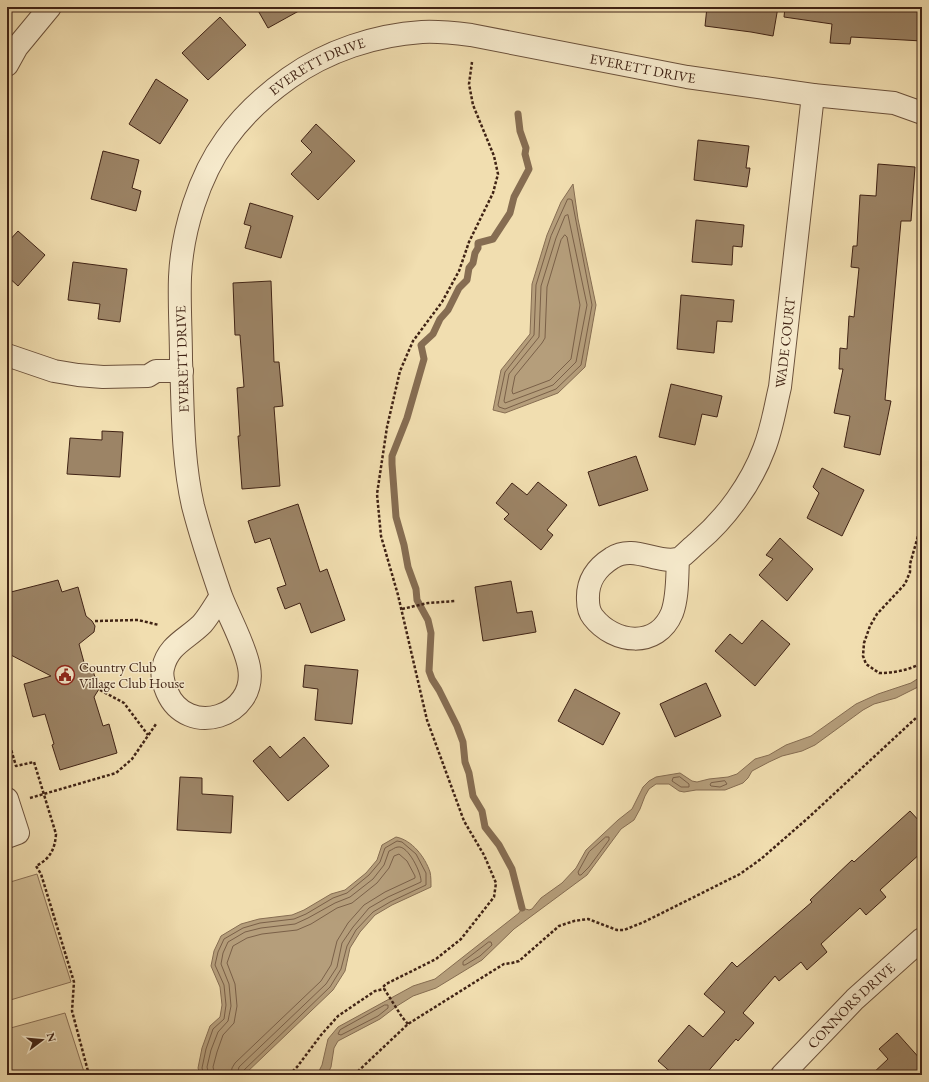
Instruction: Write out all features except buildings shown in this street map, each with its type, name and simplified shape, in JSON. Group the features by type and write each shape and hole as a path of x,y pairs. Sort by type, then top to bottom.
{"street":[{"path":"7,65 17,47 50,7"},
{"name":"EVERETT DRIVE","path":"221,596 203,623 176,644 168,655 163,669 164,684 169,698 180,710 192,716 206,718 217,717 231,711 241,702 247,690 250,674 244,650 221,596 203,540 193,505 189,484 184,448 180,276 191,214 202,183 214,159 227,138 249,112 274,89 301,70 324,57 349,47 386,36 423,32 471,35 687,77 813,95 894,103 922,99"},
{"name":"WADE COURT","path":"678,559 701,540 740,495 764,449 773,420 780,387 813,95"},
{"name":"EVERETT DRIVE","path":"894,103 922,113"},
{"path":"7,354 54,371 78,375 103,377 148,376 156,371 182,371"},
{"path":"627,553 678,559 673,607 666,623 659,631 649,636 634,639 616,636 604,629 592,616 588,606 587,591 591,577 601,566 613,557 627,553"},
{"path":"7,837 18,833 8,801"},
{"name":"CONNORS DRIVE","path":"782,1075 855,1000 922,939"}],"path":[{"path":"408,1024 402,1017 384,986 436,959 461,939 494,897 496,883 484,855 464,821 427,720 402,609 381,536 377,494 387,427 400,371 413,341 442,302 459,271 469,242 493,193 498,174 494,156 474,105 469,84 472,62"},
{"path":"922,522 910,564 910,572 905,584 877,614 870,626 864,643 863,656 866,664 879,673 898,672 922,663"},
{"path":"402,609 455,601"},
{"path":"94,620 138,620 159,625"},
{"path":"100,690 124,703 148,735"},
{"path":"354,1075 408,1024 504,964 519,961 559,926 574,920 588,919 617,930 624,930 644,922 740,874 761,859 808,818 922,714"},
{"path":"8,801 44,793 116,773 132,759 156,724"},
{"path":"7,736 16,766 34,762 56,834 55,846 50,856 36,866 41,874 74,982 72,1011 89,1075"},
{"path":"289,1075 338,1016 375,990 385,990"}],"shaded area":[{"path":"37,874 71,982 7,1001 7,883"},
{"path":"65,1013 85,1075 7,1075 7,1029"}],"water":[{"path":"573,184 578,219 596,305 585,367 558,393 505,413 493,410 501,370 530,334 532,284 547,235 561,202"},
{"path":"922,676 922,685 896,698 874,704 863,710 815,745 802,751 782,756 752,771 743,783 725,790 696,790 684,792 679,791 669,784 656,784 649,789 634,820 621,829 587,875 514,929 482,960 436,988 413,996 380,1019 338,1041 334,1048 331,1067 327,1075 313,1075 319,1071 322,1065 328,1039 338,1027 413,986 435,979 519,913 522,908 529,910 532,909 541,898 562,883 576,868 586,850 632,809 643,787 649,781 656,777 680,773 692,781 697,782 737,774 755,759 769,755 786,745 811,736 856,704 878,694 911,683"},
{"path":"396,837 412,845 421,855 430,872 431,887 392,905 375,915 360,932 350,948 345,971 333,990 244,1075 200,1075 198,1068 202,1048 210,1026 220,1017 222,1005 220,987 211,966 214,951 221,936 241,924 259,919 292,915 304,910 331,894 345,890 366,873 377,860 382,845"}],"waterway":[{"path":"518,114 520,131 526,148 525,154 529,169 514,197 510,213 493,239 478,243 478,248 475,253 473,263 469,268 467,280 459,288 448,310 440,319 433,334 421,345 424,359 407,418 392,456 392,464 396,517 404,545 408,567 416,589 417,600 428,620 431,633 429,671 457,726 463,742 465,762 469,773 473,796 482,811 485,827 499,845 512,869 522,908"}],"place":[{"name":"Country Club Village Club House","path":"65,675"}]}
